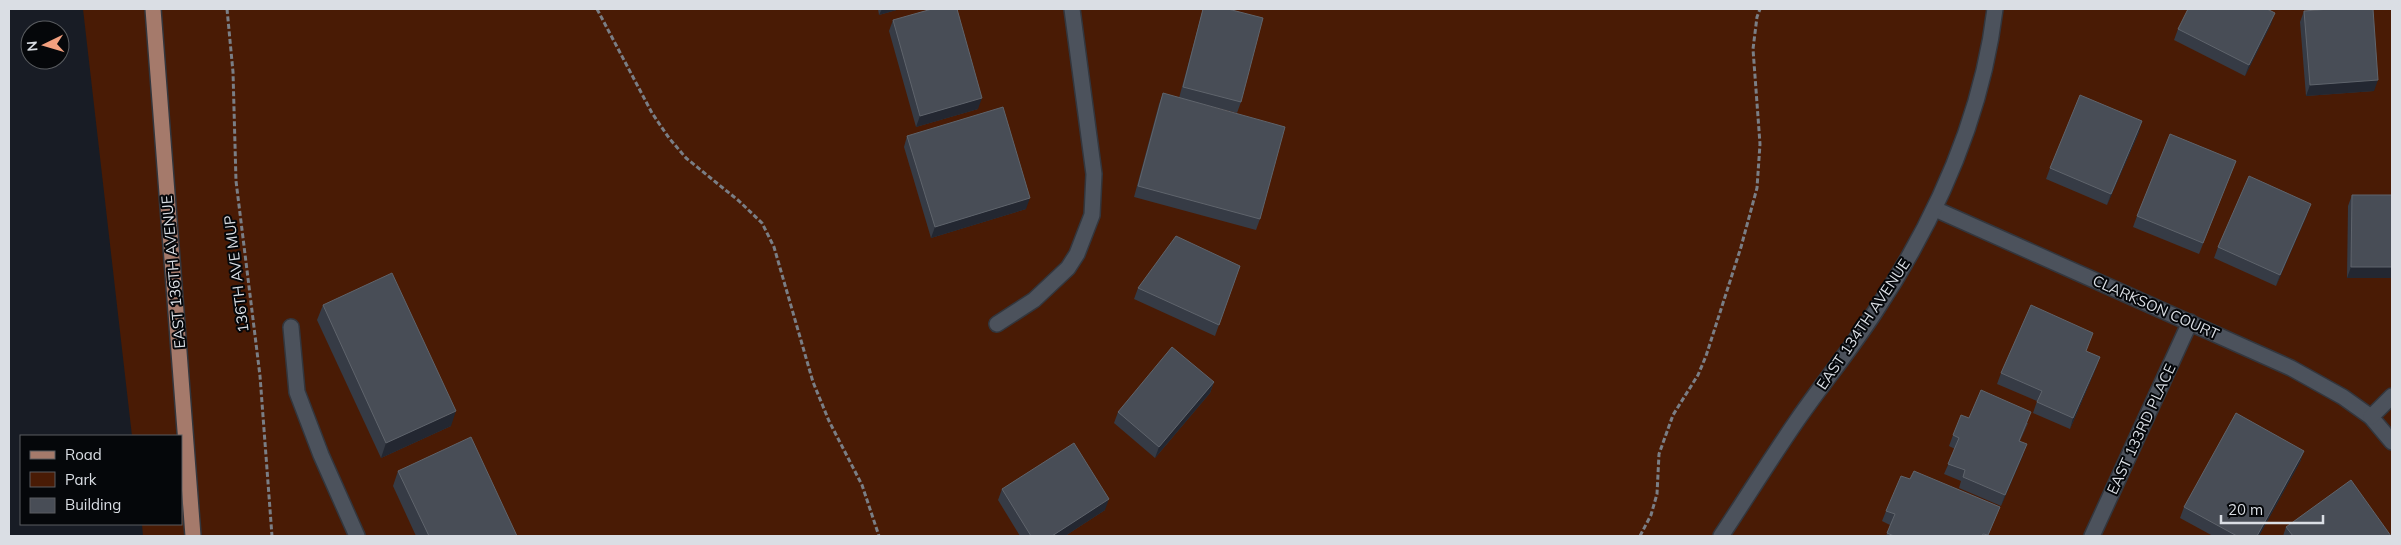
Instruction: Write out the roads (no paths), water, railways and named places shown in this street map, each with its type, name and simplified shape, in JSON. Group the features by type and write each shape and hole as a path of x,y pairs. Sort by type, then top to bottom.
{"main road":[{"name":"EAST 136TH AVENUE","path":"153,9 192,536"}],"street":[{"path":"997,324 1034,300 1068,268 1077,254 1092,215 1094,174 1072,9"},
{"name":"EAST 134TH AVENUE","path":"1721,536 1798,419 1874,313 1904,266 1935,209 1958,153 1981,82 1995,9"},
{"name":"CLARKSON COURT","path":"1935,209 2291,368 2343,397 2371,418 2392,442"},
{"name":"EAST 133RD PLACE","path":"2092,536 2190,322"},
{"path":"290,327 297,392 321,455 357,536"},
{"path":"2371,418 2392,396"}]}
